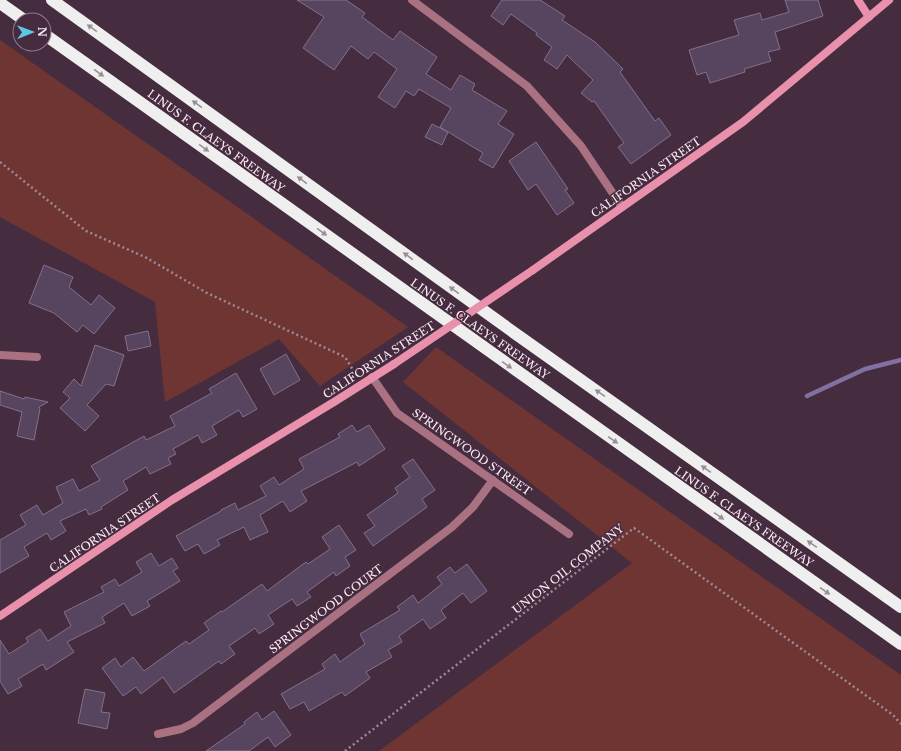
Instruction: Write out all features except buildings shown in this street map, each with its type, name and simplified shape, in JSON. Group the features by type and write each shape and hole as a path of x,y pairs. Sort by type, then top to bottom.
{"highway":[{"name":"LINUS F. CLAEYS FREEWAY","path":"52,0 514,333 901,607"},
{"path":"0,3 13,12"},
{"name":"LINUS F. CLAEYS FREEWAY","path":"52,40 901,644"}],"street":[{"path":"412,0 527,86 581,146 622,207"},
{"path":"858,0 869,17"},
{"name":"CALIFORNIA STREET","path":"0,616 172,500 394,364 533,270 743,122 889,0"},
{"path":"0,355 37,357"},
{"name":"SPRINGWOOD STREET","path":"372,377 397,414 569,534"},
{"name":"SPRINGWOOD COURT","path":"158,734 181,729 193,723 445,532 473,507 492,480"}],"path":[{"path":"0,162 86,231 145,257 207,293 345,357 362,384"},
{"name":"UNION OIL COMPANY","path":"345,751 634,528 893,715 901,724"}],"shaded area":[{"path":"0,40 12,48 12,52 17,52 408,327 320,386 279,339 165,402 155,302 0,217"},
{"path":"436,347 901,675 901,751 379,751 632,563 403,382"}],"waterway":[{"path":"807,396 865,369 901,360"}]}
